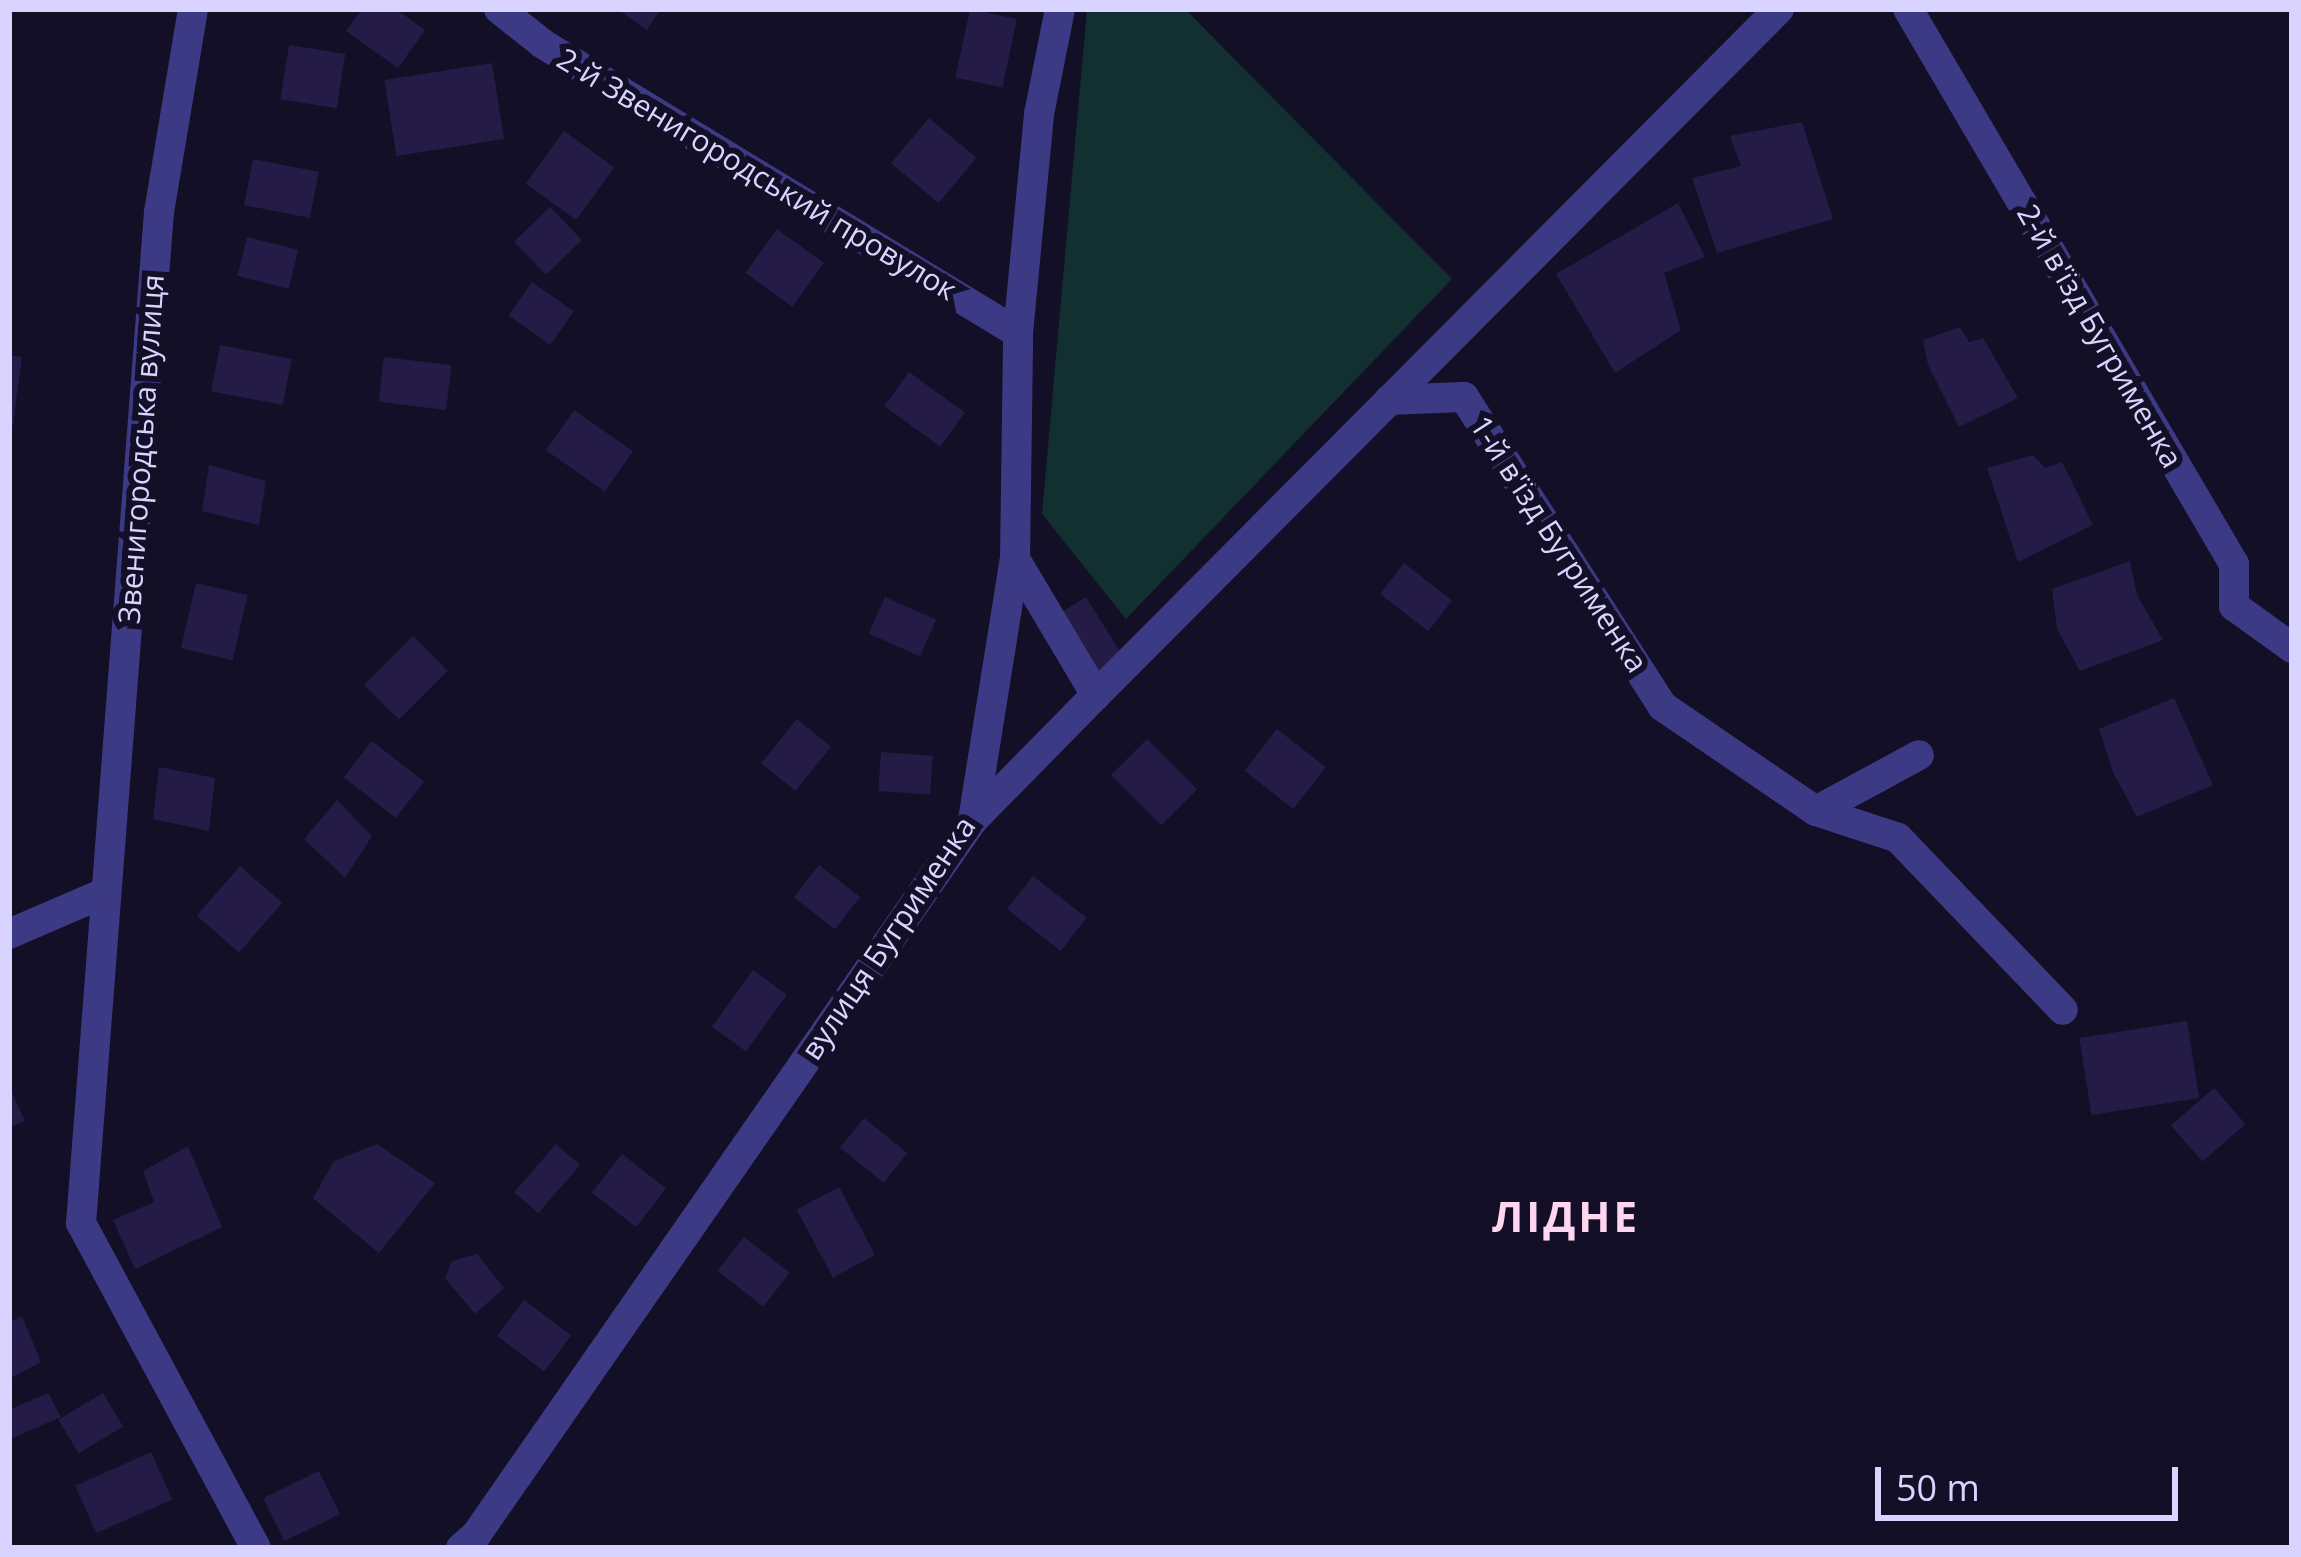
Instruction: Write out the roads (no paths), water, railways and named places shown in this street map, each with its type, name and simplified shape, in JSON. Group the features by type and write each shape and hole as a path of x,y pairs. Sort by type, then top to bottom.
{"street":[{"name":"Звенигородська вулиця","path":"106,892 159,212 193,9"},
{"name":"2-й Звенигородський провулок","path":"499,9 543,44 1018,333"},
{"name":"вулиця Бугрименка","path":"461,1548 476,1535 973,820 1015,559 1018,333 1039,114 1060,9"},
{"path":"973,820 1779,9"},
{"name":"2-й в'їзд Бугрименка","path":"1908,9 2234,565 2234,606 2292,648"},
{"name":"1-й в'їзд Бугрименка","path":"1389,400 1464,397 1662,706 1816,811 1898,838 2063,1010"},
{"path":"1015,559 1096,695"},
{"path":"1816,811 1918,755"},
{"path":"9,934 106,892 81,1222 256,1548"}],"district":[{"name":"ЛІДНЕ","path":"1566,1216"}]}
